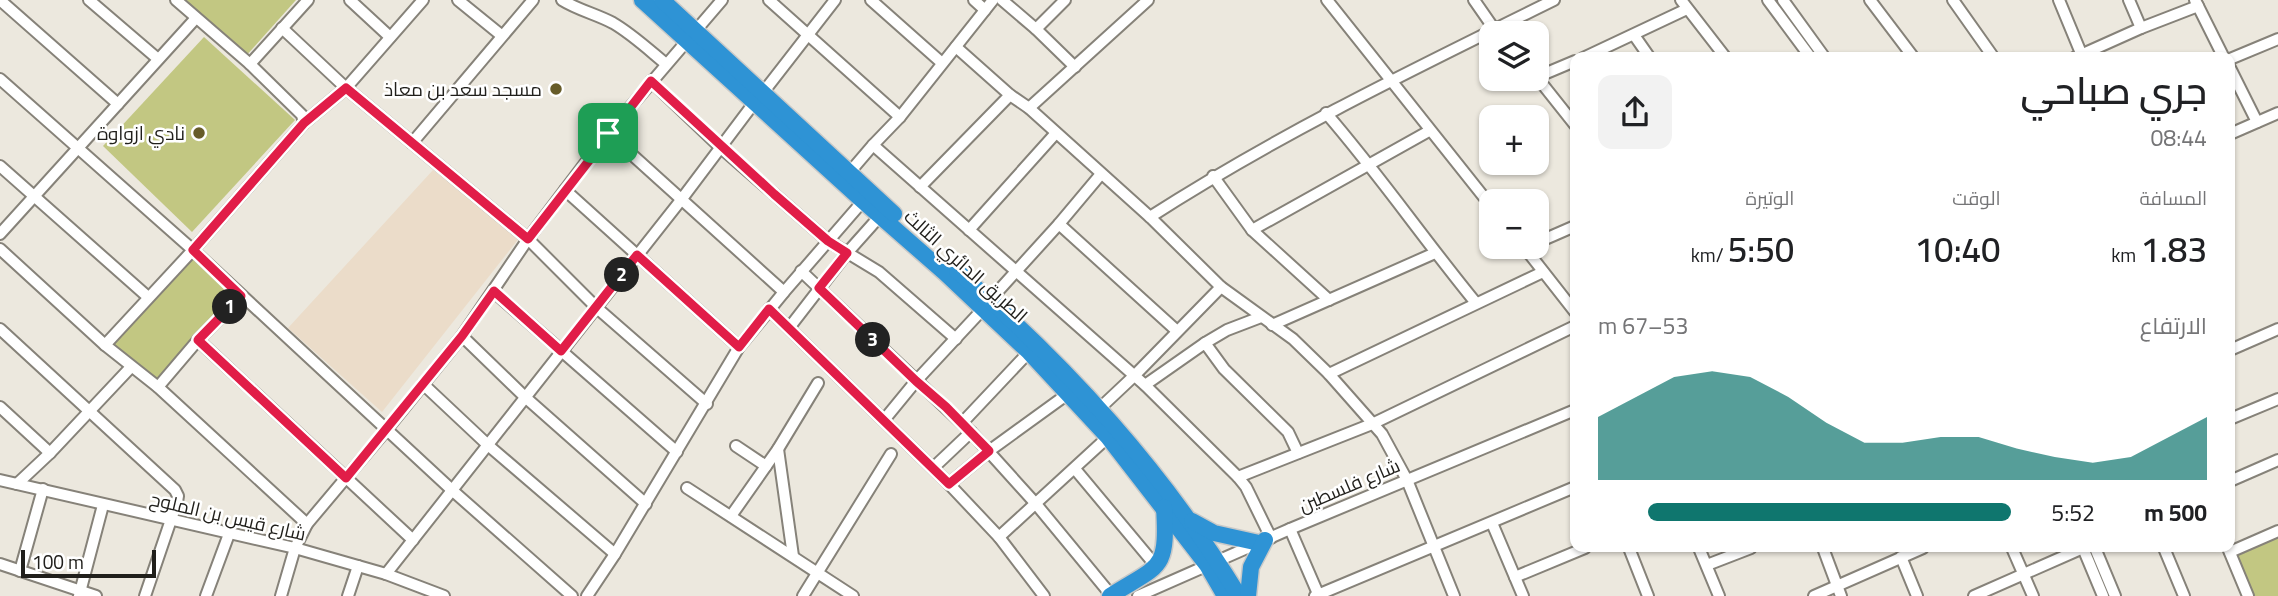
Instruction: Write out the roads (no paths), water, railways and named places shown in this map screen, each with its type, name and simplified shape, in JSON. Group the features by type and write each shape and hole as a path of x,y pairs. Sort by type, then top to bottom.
{"highway":[{"name":"الطريق الدائري الثالث","path":"642,0 691,36 863,201 986,304 1108,437 1239,596"},
{"name":"الطريق الدائري الثالث","path":"662,0 691,36"},
{"name":"الطريق الدائري الثالث","path":"758,99 849,173 1100,408 1189,520 1212,563 1225,596"},
{"path":"1110,596 1149,573 1164,553 1164,507"},
{"path":"1189,520 1214,533 1265,541 1251,567 1248,596"}],"street":[{"path":"0,0 118,104"},
{"path":"89,0 158,59"},
{"path":"176,0 250,64 302,115 304,123"},
{"path":"250,64 308,0"},
{"path":"350,0 390,37"},
{"path":"105,345 193,250 304,123 346,88 423,0"},
{"path":"412,143 533,0"},
{"path":"562,0 632,35 666,64"},
{"path":"579,10 589,0"},
{"path":"281,596 295,548 307,524 462,336 528,239 608,133 722,0"},
{"path":"769,0 900,117"},
{"path":"386,574 597,308 835,0"},
{"path":"871,0 942,63"},
{"path":"974,0 985,10"},
{"path":"849,173 900,117 993,0"},
{"path":"1002,0 1074,67"},
{"path":"1036,29 1065,0"},
{"path":"1029,108 1148,0"},
{"path":"1327,0 1479,191"},
{"path":"1474,0 1488,21"},
{"path":"1514,21 1554,0"},
{"path":"1768,0 1807,52"},
{"path":"1783,0 1821,52"},
{"path":"1870,0 1906,52"},
{"path":"1954,0 1990,52"},
{"path":"2059,0 2077,52"},
{"path":"2129,0 2141,28"},
{"path":"462,1 501,35"},
{"path":"2090,52 2197,3 2221,52"},
{"path":"1605,52 1684,4 1721,52"},
{"path":"0,234 197,18"},
{"path":"282,28 346,88 528,239 597,308 707,404"},
{"path":"1634,35 1646,52"},
{"path":"1150,216 1213,176 1326,113 1479,39"},
{"path":"2235,57 2278,39"},
{"path":"956,47 1150,216 1221,287 1293,339 1329,374 1382,434 1407,480 1454,596"},
{"path":"1549,72 1570,63"},
{"path":"2235,78 2256,122"},
{"path":"0,79 193,250 453,491 572,596"},
{"path":"651,81 828,241 878,272 956,339"},
{"path":"1548,91 1570,119"},
{"path":"920,187 1010,95"},
{"path":"1326,113 1370,164 1435,253 1476,303"},
{"path":"2235,132 2278,113"},
{"path":"1252,230 1429,131"},
{"path":"608,133 784,292"},
{"path":"969,230 1056,133"},
{"path":"873,145 1018,270 1145,385 1238,477 1246,487 1265,541"},
{"path":"0,166 148,297"},
{"path":"884,419 1101,174"},
{"path":"1213,176 1252,230 1329,300"},
{"path":"565,190 739,347"},
{"path":"587,596 646,504 739,347 863,201"},
{"path":"789,328 847,253 880,216"},
{"path":"1059,224 1177,331"},
{"path":"1549,237 1570,228"},
{"path":"0,249 105,345 158,387 307,524"},
{"path":"1272,325 1435,253"},
{"path":"1534,259 1570,305"},
{"path":"802,271 971,432 1035,504 1110,596"},
{"path":"1329,374 1543,272"},
{"path":"1100,408 1221,287"},
{"path":"494,291 677,452"},
{"path":"1563,295 1570,292"},
{"path":"158,387 198,340 241,296"},
{"path":"769,309 949,484 999,537 1044,596"},
{"path":"1145,385 1227,330 1261,317"},
{"path":"1238,477 1372,424 1570,328"},
{"path":"0,329 175,490 178,496 145,596"},
{"path":"2235,348 2278,329"},
{"path":"462,336 525,397 646,504"},
{"path":"198,340 413,540"},
{"path":"1205,343 1224,369 1289,432 1298,453"},
{"path":"962,423 1029,352"},
{"path":"18,484 131,366"},
{"path":"730,516 778,449 818,383"},
{"path":"423,384 489,446 615,554"},
{"path":"949,484 989,451 1069,393"},
{"path":"2235,417 2278,399"},
{"path":"0,407 50,453"},
{"name":"شارع فلسطين","path":"1138,596 1290,529 1570,412"},
{"path":"933,468 971,432"},
{"path":"999,537 1108,437"},
{"path":"736,446 766,466"},
{"path":"778,449 793,556"},
{"path":"803,596 891,454"},
{"path":"2235,479 2278,460"},
{"path":"1075,469 1156,566"},
{"name":"شارع قيس بن الملوح","path":"0,480 295,548 386,574 415,591 444,596"},
{"path":"687,488 853,596"},
{"path":"20,571 43,489"},
{"path":"1290,529 1317,595 1570,489"},
{"path":"79,594 103,505"},
{"path":"1492,523 1523,596"},
{"path":"2235,548 2278,531"},
{"path":"206,596 229,534"},
{"path":"1516,577 1575,552"},
{"path":"1630,552 1643,595"},
{"path":"1701,552 1719,596"},
{"path":"1707,565 1741,552"},
{"path":"1824,552 1839,591"},
{"path":"1814,596 1839,591 1913,552"},
{"path":"2014,552 2033,596"},
{"path":"1974,596 2074,552"},
{"path":"2085,552 2103,596"},
{"path":"2097,552 2115,596"},
{"path":"2166,552 2184,596"},
{"path":"2230,552 2248,596"},
{"path":"1901,557 1917,596"},
{"path":"0,564 79,594 96,596"},
{"path":"348,596 358,566"}],"place":[{"name":"مسجد سعد بن معاذ","path":"556,89"},
{"name":"نادي ازواوة","path":"199,133"}]}
